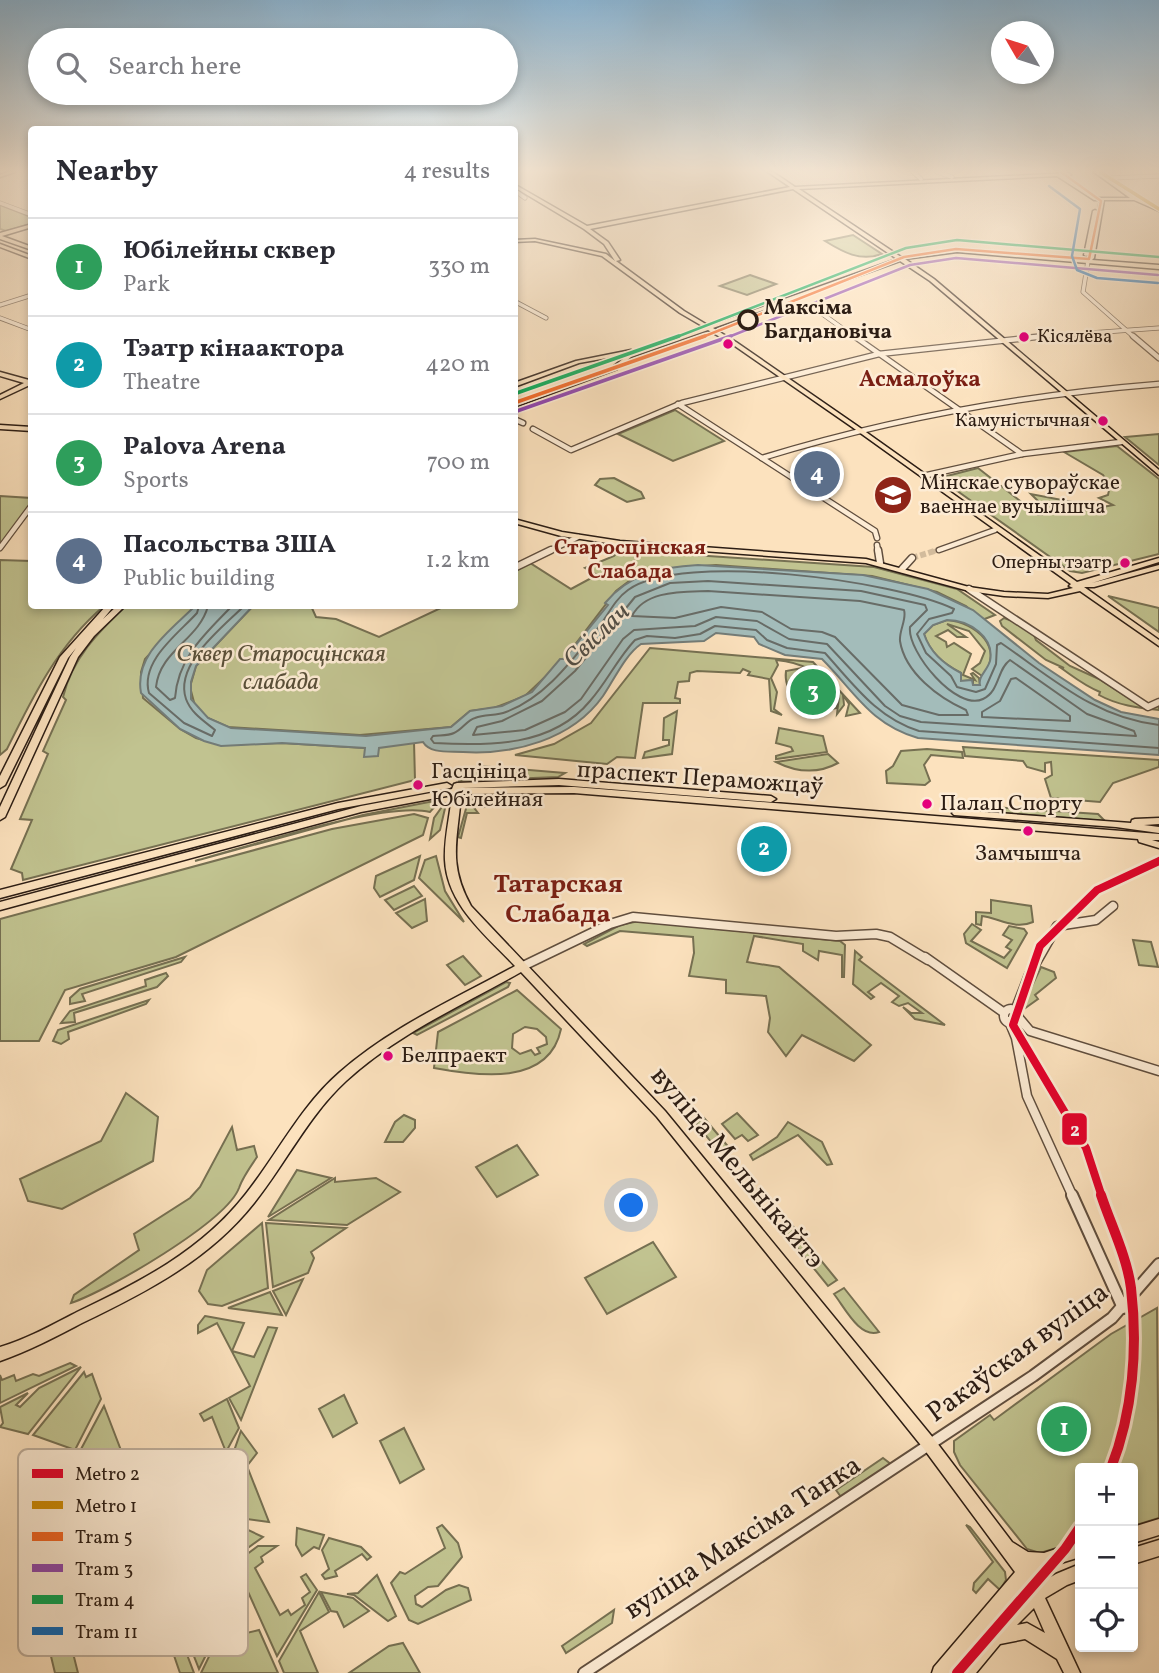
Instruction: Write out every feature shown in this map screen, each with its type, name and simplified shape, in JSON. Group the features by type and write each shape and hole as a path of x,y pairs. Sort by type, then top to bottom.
{"main road":[{"path":"580,250 607,253 650,286 857,428 995,530 1078,584 1096,589 1159,637"},
{"path":"884,250 932,281 1159,473"},
{"path":"518,384 578,362 629,354 896,258 956,250"},
{"path":"958,250 1159,266"},
{"path":"1088,260 1090,250"},
{"path":"650,286 708,326"},
{"path":"708,326 774,304"},
{"path":"701,319 721,320"},
{"path":"518,404 615,368 629,354"},
{"path":"0,374 28,381"},
{"path":"0,397 28,382"},
{"path":"0,427 28,429"},
{"path":"923,476 1159,644"},
{"path":"518,523 578,537 666,547 880,563 969,589 1048,596 1078,584 1159,560"},
{"path":"1096,589 1159,567"},
{"path":"0,785 38,705 75,642 107,609"},
{"path":"0,817 49,707 79,650 118,609"},
{"path":"38,705 49,707"},
{"name":"праспект Пераможцаў","path":"0,906 361,808 457,788"},
{"name":"праспект Пераможцаў","path":"0,894 387,794 457,788 574,790 1159,830"},
{"name":"вуліца Мельнікайтэ","path":"457,788 448,842 454,885 467,908 670,1124 929,1444 1025,1572 1072,1673"},
{"path":"1117,828 1159,821"},
{"path":"1117,828 1159,845"},
{"name":"праспект Пераможцаў","path":"1117,828 1159,837"},
{"path":"0,1354 141,1287 195,1255 235,1218 278,1161 310,1110 340,1078 423,1019 521,967"},
{"path":"1138,1533 1159,1527"},
{"path":"1006,1545 1021,1557 1044,1561"},
{"path":"1138,1554 1159,1548"},
{"path":"940,1673 1025,1572 1044,1561 1075,1551"},
{"path":"966,1673 1035,1594 1063,1577 1075,1573"},
{"path":"998,1636 1027,1631 1062,1654"}],"street":[{"path":"1088,260 1082,284 1083,292 1159,358"},
{"path":"0,305 28,296"},
{"path":"518,303 546,318"},
{"path":"814,308 1022,454"},
{"path":"0,318 28,328"},
{"path":"533,429 571,450 678,404 879,354 998,339 1122,328 1159,328"},
{"path":"761,458 857,428 957,407 1061,392 1159,384"},
{"path":"678,404 875,531 880,563"},
{"path":"518,421 523,423"},
{"path":"923,476 1022,454 1121,442"},
{"path":"0,548 28,510"},
{"path":"939,550 995,530"},
{"path":"518,566 578,537"},
{"path":"902,569 912,558"},
{"path":"969,589 1148,707 1159,702"},
{"path":"1009,1021 1017,1014 1029,975 1057,926 1088,923 1110,911 1113,906"},
{"path":"521,967 610,924 633,917 821,933 885,935 928,960 1003,1012 1009,1021 1016,1036 1021,1080 1027,1096 1123,1308"},
{"path":"1003,1012 1017,1014 1030,1031"},
{"path":"1016,1036 1018,1032 1030,1031 1159,1071"},
{"name":"Ракаўская вуліца","path":"929,1444 1032,1376 1123,1308 1158,1266"},
{"name":"вуліца Максіма Танка","path":"584,1673 929,1444"}],"green space":[{"path":"841,250 876,250 882,254 866,257"},
{"path":"750,275 776,284 747,295 720,286"},
{"path":"675,410 724,441 673,461 618,434"},
{"path":"1159,434 1159,465 1125,437"},
{"path":"1117,446 1159,479 1159,554 1082,573 1070,571 939,478 978,468 1038,515 1050,513 1031,494 1072,502 1078,508 1073,509 1077,512 1113,505 1099,498 1108,495 1110,485 1103,475 1064,452"},
{"path":"614,478 641,492 644,498 627,502 595,485 600,479"},
{"path":"0,496 28,498 28,509 0,548"},
{"name":"Сквер Старосцінская слабада","path":"619,550 874,567 957,589 995,615 982,620 966,606 937,592 872,576 716,565 660,569 628,582 616,591 564,659 525,696 494,708 470,711 451,727 360,735 228,727 208,718 195,706 190,687 196,666 250,609 312,609 316,617 336,619 379,637 439,609 518,609 518,569 530,563 571,589 597,575 585,568 614,556"},
{"path":"0,560 28,561 28,609 101,609 60,654 7,749 0,755"},
{"path":"1108,596 1159,608 1159,632"},
{"path":"123,609 192,609 145,659 141,672 143,698 180,729 196,738 221,745 282,743 365,748 414,742 415,780 23,880 22,873 11,869 32,820 20,819 48,754 43,751 66,700 63,697 67,683 87,647"},
{"path":"1004,618 1018,623 1070,666 1099,679 1144,708 1159,702 1159,710 1128,706 1099,695 1100,692 1061,668 1064,668 1046,660 1002,626 1000,621"},
{"path":"947,620 977,631 989,647 989,666 982,676 972,669 980,663 985,651 969,631 947,624 966,637 957,637 948,630 936,636 946,642 947,647 954,643 971,654 963,675 975,680 971,674 973,673 979,678 980,685 973,685 973,680 961,681 961,673 938,657 930,647 924,634 933,625"},
{"path":"650,648 813,662 860,713 846,716 849,704 843,695 844,705 837,714 839,696 827,681 803,666 776,660 778,665 771,678 777,692 774,709 782,715 771,711 769,679 748,675 750,672 743,669 740,673 697,671 690,673 689,681 678,682 675,698 680,699 680,703 643,703 635,758 617,757 607,764 515,755 554,744 591,723"},
{"path":"802,668 827,682 835,693 837,708 821,711 795,697 788,686 786,671"},
{"path":"677,711 672,754 643,758 645,752 669,745 669,740 663,740 664,718"},
{"path":"779,728 823,736 827,752 776,759 776,756 793,751 791,747 776,743"},
{"path":"963,747 1159,760 1159,767 1113,783 1100,802 1051,798 1045,779 1052,775 1051,762 1045,763 1045,772 1027,767 1023,761 965,756"},
{"path":"927,749 962,752 963,758 931,755 924,765 930,781 925,785 887,783 886,771 893,766 901,751"},
{"path":"828,754 838,763 823,769 799,770 776,762"},
{"path":"480,766 565,773 558,777 459,781 458,777"},
{"path":"519,794 518,798 497,801 484,807 473,799 469,801 478,813 467,813 461,838 458,837 469,798"},
{"path":"439,800 446,804 440,830 430,839 434,818 444,804 438,803 430,812 409,810 345,820"},
{"path":"978,806 1098,814 1105,821 978,811"},
{"path":"414,814 428,818 423,835 176,957 65,990 39,1041 0,1041 0,919 332,829"},
{"path":"345,820 195,861 280,836"},
{"path":"420,856 414,880 380,897 374,888 376,876"},
{"path":"436,856 445,891 464,922 419,878 425,860"},
{"path":"414,886 422,896 394,910 385,900"},
{"path":"425,899 427,921 412,928 396,913"},
{"path":"991,900 1031,906 1033,922 1020,925 982,916 981,925 976,924 976,912 991,913"},
{"path":"639,921 840,941 845,945 844,977 842,955 819,951 818,960 803,951 803,944 754,936 747,962 779,967 871,1045 854,1061 802,1035 786,1056 768,1032 770,1018 766,996 726,993 726,980 689,976 694,953 693,937 620,931 587,946 584,944 620,925"},
{"path":"972,924 981,930 971,941 1004,958 1011,950 1006,947 1012,940 1003,935 1009,926 1024,929 1027,933 1007,968 966,943 964,934"},
{"path":"1133,940 1151,942 1158,967 1139,965"},
{"path":"855,951 862,957 859,960 945,1025 915,1019 903,1007 911,1013 922,1013 908,1003 899,1006 892,1002 899,996 881,983 868,992 874,997 871,999 853,984"},
{"path":"463,956 481,976 465,985 447,965"},
{"path":"185,957 181,962 82,994 85,1001 70,1004 70,998 80,989"},
{"path":"1041,967 1054,972 1056,978 1035,995 1038,999 1024,1009 1022,1007"},
{"path":"166,973 168,976 157,987 74,1013 75,1022 61,1023 70,1011 146,986 145,980"},
{"path":"506,982 510,983 508,987 417,1035 413,1033"},
{"path":"517,990 561,1029 554,1048 542,1061 527,1069 490,1074 434,1068 438,1032","holes":["525,1027 537,1029 546,1037 547,1044 537,1048 540,1053 535,1055 531,1050 520,1054 512,1048 513,1034"]},
{"path":"149,1000 146,1004 68,1032 69,1039 61,1044 53,1041 58,1030"},
{"path":"126,1093 158,1117 153,1161 62,1209 28,1201 20,1179 101,1141"},
{"path":"737,1113 758,1135 748,1141 742,1135 735,1139 722,1124"},
{"path":"404,1115 415,1120 415,1128 403,1142 385,1142 395,1122"},
{"path":"704,1118 731,1150 720,1153 696,1123"},
{"path":"788,1122 822,1142 832,1164 827,1165 798,1135 753,1160 750,1155 777,1137"},
{"path":"232,1127 237,1150 254,1146 257,1157 230,1202 212,1219 164,1254 111,1285 71,1303 74,1295 139,1250 134,1234 190,1198 200,1187"},
{"path":"517,1145 538,1175 497,1197 476,1167"},
{"path":"297,1170 331,1178 268,1217"},
{"path":"335,1178 335,1182 376,1178 400,1192 347,1225 269,1220"},
{"path":"262,1223 268,1288 222,1306 208,1304 199,1291 207,1270"},
{"path":"266,1223 346,1228 311,1252 314,1258 308,1273 273,1287"},
{"path":"792,1225 837,1280 828,1286 783,1230"},
{"path":"653,1242 676,1277 607,1314 585,1278"},
{"path":"303,1279 286,1315 273,1291"},
{"path":"844,1288 879,1332 866,1331 853,1321 834,1294"},
{"path":"270,1292 282,1315 228,1308"},
{"path":"1157,1308 1159,1518 1138,1524 1138,1463 1075,1463 1075,1542 1040,1553 1027,1549 960,1465 954,1452 954,1441 990,1415 994,1420 1111,1334"},
{"path":"205,1316 244,1323 232,1351 254,1357 268,1327 277,1328 241,1420 229,1398 250,1386 217,1323 198,1333 198,1325"},
{"path":"70,1363 76,1366 0,1403 0,1375 2,1380 14,1375 16,1381 33,1374 39,1376"},
{"path":"81,1367 28,1434 0,1427 3,1423 0,1407 28,1393 16,1405 20,1407 39,1388"},
{"path":"84,1372 86,1377 92,1374 101,1399 76,1449 33,1435"},
{"path":"344,1395 357,1423 333,1437 319,1409"},
{"path":"227,1399 239,1428 228,1449 225,1449 212,1417 204,1421 200,1414"},
{"path":"104,1406 120,1449 81,1449"},
{"path":"404,1428 424,1469 400,1483 380,1441"},
{"path":"241,1431 257,1453 248,1465 248,1449 235,1449"},
{"path":"883,1458 892,1465 841,1497 836,1490"},
{"path":"248,1469 269,1522 248,1519"},
{"path":"442,1525 458,1543 462,1557 438,1586 428,1587 415,1596 416,1604 422,1607 446,1590 459,1585 468,1588 471,1600 418,1624 409,1620 391,1583 400,1572 405,1574 445,1548 437,1528"},
{"path":"966,1525 1005,1572 1006,1580 1000,1590 988,1579 976,1593 973,1590 974,1583 993,1562"},
{"path":"297,1528 324,1535 319,1549 314,1547 302,1556 296,1545"},
{"path":"248,1530 263,1537 248,1548"},
{"path":"329,1538 361,1547 371,1557 367,1560 362,1554 335,1571 337,1576 325,1579 322,1575 329,1569 322,1550"},
{"path":"258,1546 277,1546 261,1557 263,1562 255,1568 280,1615 288,1610 291,1615 305,1605 302,1598 310,1592 301,1577 306,1574 317,1590 277,1656 248,1592 248,1553"},
{"path":"377,1575 396,1616 388,1621 354,1595 347,1594 358,1593"},
{"path":"319,1592 329,1612 300,1631 318,1673 284,1673 279,1661"},
{"path":"321,1592 353,1598 369,1611 344,1627 337,1612 331,1611"},
{"path":"614,1610 612,1623 566,1653 562,1646"},
{"path":"259,1630 278,1673 201,1673 209,1656 248,1656 248,1633"},
{"path":"403,1643 420,1673 349,1673 389,1646"},
{"path":"51,1656 74,1656 78,1673 55,1673"},
{"path":"174,1656 188,1656 194,1673 180,1673"},
{"path":"194,1656 206,1656 199,1669"}],"water":[{"name":"Свіслач","path":"698,565 863,575 928,589 973,610 1039,663 1095,700 1121,712 1159,719 1159,755 918,738 901,732 875,716 822,659 785,655 759,644 754,637 716,633 704,641 641,644 625,661 603,696 575,724 540,742 502,751 440,751 426,746 423,742 379,748 378,756 364,757 365,748 282,743 221,746 180,729 141,693 140,679 149,655 156,644 192,609 250,609 196,666 191,682 191,699 208,718 231,728 366,736 451,727 470,711 502,706 532,692 560,659 564,659 608,605 605,603 614,593 635,579 659,570","holes":["947,620 964,623 979,632 988,644 990,661 980,679 980,685 973,685 972,680 961,681 961,673 939,657 924,634 933,625"]}],"tunnel":[{"path":"912,558 938,550"},
{"path":"932,552 939,550"}],"metro line":[{"name":"2","path":"1113,1463 1120,1445 1133,1382 1131,1286 1086,1148 1013,1025 1040,946 1097,890 1159,861"},
{"name":"2","path":"957,1673 1075,1534"}],"tram line":[{"name":"4","path":"518,393 730,318 901,250"},
{"name":"5","path":"518,402 733,326 904,257 949,250"},
{"name":"5","path":"970,250 1089,259 1091,250"},
{"name":"11","path":"1073,250 1072,256 1077,270 1097,278 1158,283"},
{"name":"4","path":"1077,250 1159,257"},
{"name":"3","path":"518,411 736,334 910,265 956,258 1158,275"}],"place":[{"name":"Максіма Багдановіча","path":"748,320"},
{"name":"Кісялёва","path":"1024,337"},
{"name":"Камуністычная","path":"1103,421"},
{"name":"Пасольства ЗША","path":"817,474"},
{"name":"Мінскае сувораўскае ваеннае вучылішча","path":"893,495"},
{"name":"Оперны тэатр","path":"1125,563"},
{"name":"Palova Arena","path":"813,692"},
{"name":"Гасцініца Юбілейная","path":"418,785"},
{"name":"Палац Спорту","path":"927,804"},
{"name":"Замчышча","path":"1028,831"},
{"name":"Тэатр кінаактора","path":"764,849"},
{"name":"Белпраект","path":"388,1056"},
{"name":"Юбілейны сквер","path":"1064,1429"}],"district":[{"name":"Асмалоўка","path":"920,380"},
{"name":"Старосцінская Слабада","path":"630,560"},
{"name":"Татарская Слабада","path":"558,900"}]}
